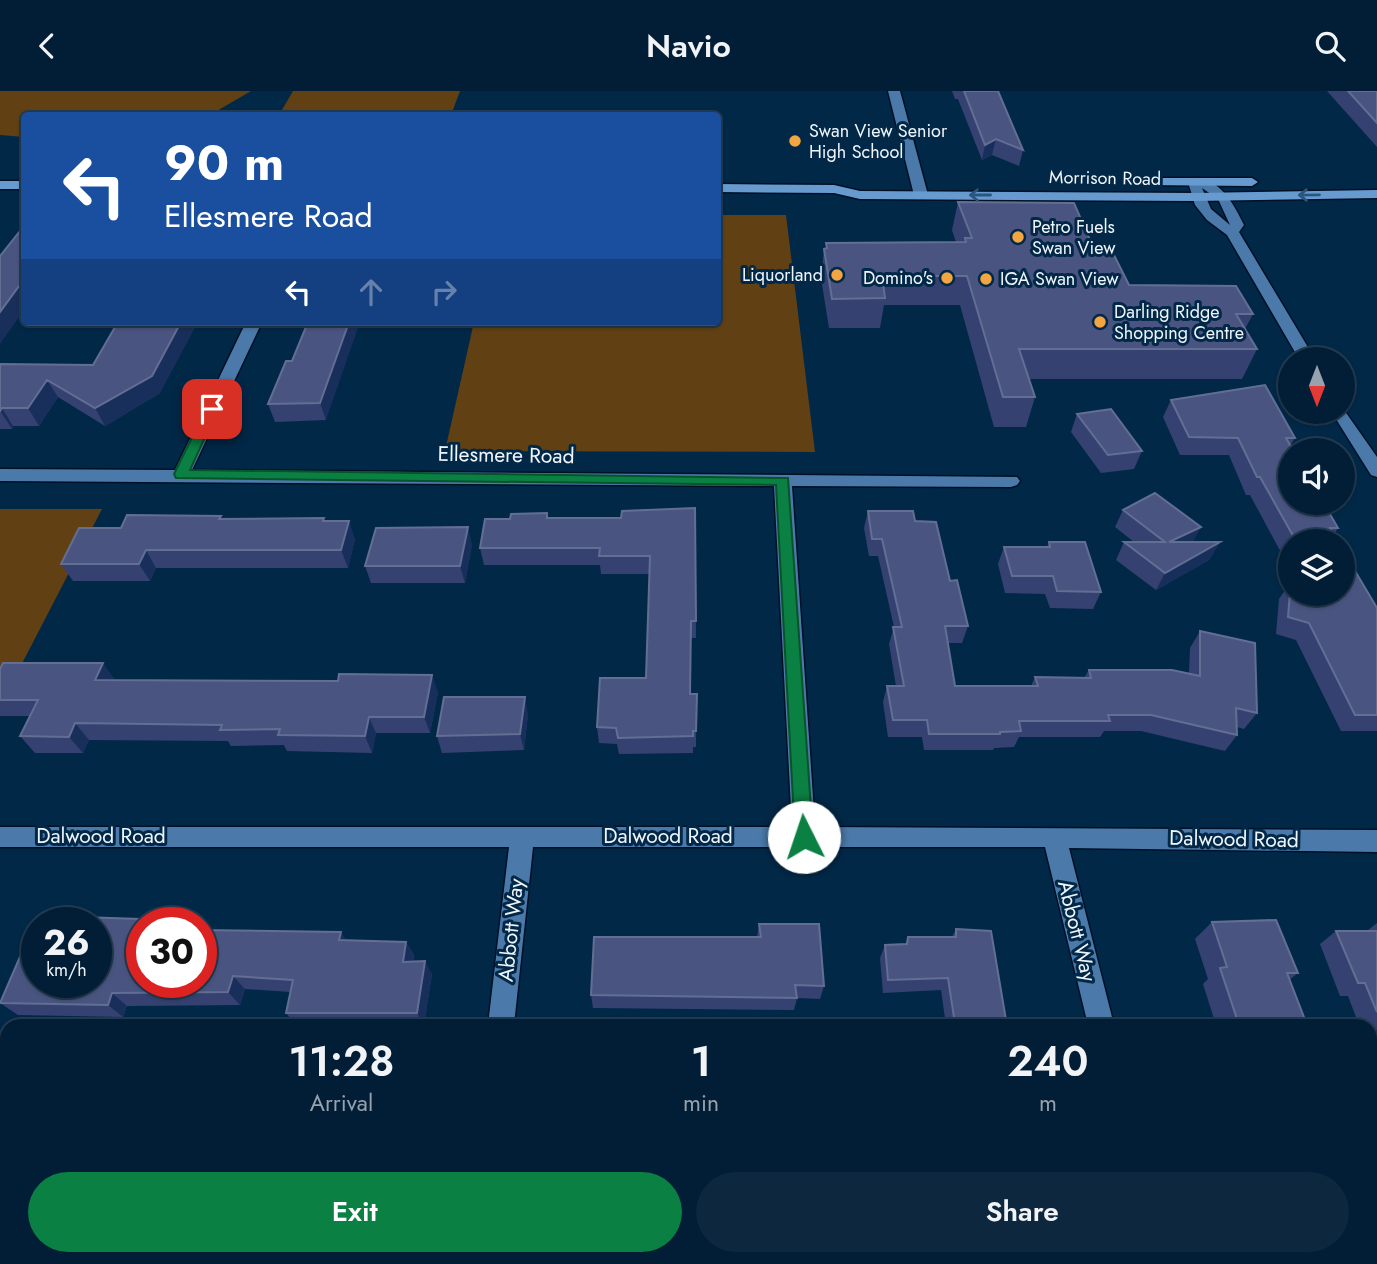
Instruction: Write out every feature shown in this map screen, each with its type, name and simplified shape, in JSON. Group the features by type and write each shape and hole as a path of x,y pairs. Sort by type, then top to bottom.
{"main road":[{"name":"Morrison Road","path":"721,188 834,189 860,195 920,189 1197,182 1377,183"},
{"path":"0,185 21,185"},
{"name":"Morrison Road","path":"920,189 1195,197 1377,194"}],"street":[{"path":"894,91 920,189"},
{"path":"1232,232 1237,225 1223,197 1197,182 1195,197 1214,222 1232,232 1300,347"},
{"path":"181,474 252,326"},
{"path":"1347,424 1377,471"},
{"name":"Ellesmere Road","path":"0,474 1011,481"},
{"path":"783,481 804,837"},
{"name":"Dalwood Road","path":"0,837 522,835 1377,841"},
{"name":"Abbott Way","path":"502,1019 522,835"},
{"name":"Abbott Way","path":"1054,837 1100,1019"}],"shaded area":[{"path":"0,91 251,91 215,112 21,112 21,137 0,135"},
{"path":"293,91 460,91 452,112 281,112"},
{"path":"721,215 786,215 815,452 445,451 473,326 721,326"},
{"path":"0,509 102,509 0,706"}],"building":[{"path":"964,91 998,91 1023,150 996,139 985,145"},
{"path":"1348,91 1377,91 1377,123"},
{"path":"958,202 1074,203 1093,247 1110,247 1129,285 1236,286 1253,314 1236,314 1257,349 1019,349 1035,397 1003,397 967,276 882,276 885,298 832,299 824,249 827,248 826,243 966,242 965,238 972,238"},
{"path":"21,230 21,283 0,312 0,256"},
{"path":"116,326 179,326 152,376 95,408 47,380 28,408 2,408 0,411 0,364 93,365"},
{"path":"306,326 348,326 320,403 268,404 286,361 292,361"},
{"path":"1265,385 1278,408 1278,424 1287,424 1295,438 1278,438 1278,509 1260,477 1257,477 1238,438 1189,437 1171,400"},
{"path":"1111,409 1142,451 1108,455 1077,414"},
{"path":"1155,493 1201,527 1169,542 1220,542 1165,573 1124,542 1165,542 1123,510"},
{"path":"695,508 696,621 691,621 690,694 697,694 696,731 693,731 693,736 618,738 616,728 597,727 600,678 646,678 650,556 599,556 600,548 480,548 485,519 510,519 511,514 547,513 547,518 621,518 622,511"},
{"path":"868,511 913,511 915,521 936,522 950,581 957,580 968,626 945,626 955,686 1038,686 1035,677 1091,678 1089,670 1172,670 1200,676 1200,631 1255,643 1257,713 1236,708 1237,735 1151,715 1108,715 1110,721 1019,721 1021,731 1000,734 929,734 927,720 893,720 887,686 904,686 893,627 902,627 882,539 872,539"},
{"path":"127,515 221,516 219,519 324,518 323,521 349,521 341,550 146,550 139,564 61,564 79,528 121,528"},
{"path":"1281,515 1330,515 1338,528 1331,529 1289,529"},
{"path":"468,527 460,566 365,566 376,528"},
{"path":"1049,542 1085,542 1101,592 1057,591 1053,576 1012,576 1004,547 1050,547"},
{"path":"1355,571 1377,608 1377,715 1355,715 1309,623 1288,617 1289,606 1355,606"},
{"path":"3,663 103,663 95,680 338,681 339,674 432,675 424,717 369,717 365,736 278,735 280,729 220,730 222,725 75,723 69,737 20,736 38,700 0,700 0,669"},
{"path":"444,697 525,697 520,734 437,736"},
{"path":"112,918 126,919 126,993 112,993"},
{"path":"1276,920 1298,973 1287,973 1305,1019 1237,1019 1220,968 1227,967 1212,922"},
{"path":"759,924 819,924 824,986 795,985 797,998 591,995 594,937 761,937"},
{"path":"956,929 991,931 1006,1019 954,1019 948,978 888,980 885,945 907,944 908,937 956,937"},
{"path":"217,930 341,932 339,940 406,942 403,962 425,961 417,1013 286,1013 293,980 233,976 228,992 217,992"},
{"path":"1336,931 1377,931 1377,1012 1365,983 1358,983"},
{"path":"21,954 21,998 110,998 108,1005 0,1003"}],"place":[{"name":"Swan View Senior High School","path":"795,141"},
{"name":"Petro Fuels Swan View","path":"1018,237"},
{"name":"Liquorland","path":"837,275"},
{"name":"Domino's","path":"947,278"},
{"name":"IGA Swan View","path":"986,279"},
{"name":"Darling Ridge Shopping Centre","path":"1100,322"}],"route":[{"path":"212,409 181,474 783,481 804,837"}]}
